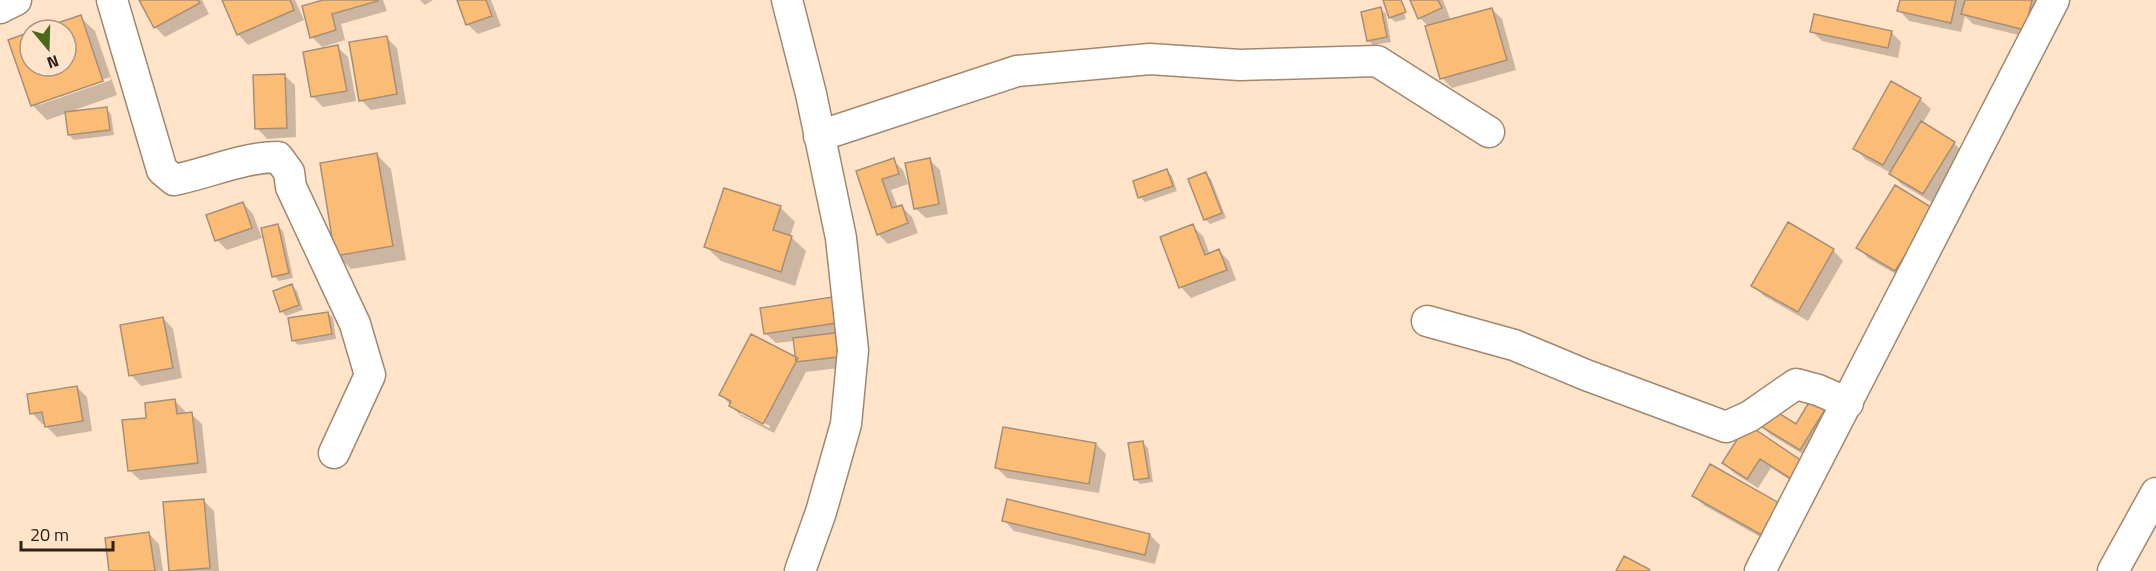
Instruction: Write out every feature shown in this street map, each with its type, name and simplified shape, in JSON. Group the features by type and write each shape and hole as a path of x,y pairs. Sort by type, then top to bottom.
{"street":[{"path":"0,8 16,0"},
{"path":"112,0 162,170 174,180 259,157 278,157 289,172 291,187 355,324 370,375 334,453"},
{"path":"787,0 841,238 853,350 846,424 821,512 800,571"},
{"path":"1760,571 2054,0"},
{"path":"819,136 1017,70 1150,59 1240,64 1377,62 1489,132"},
{"path":"1427,321 1514,345 1586,375 1726,427 1750,416 1796,384 1848,402"},
{"path":"2113,571 2156,493"}],"building":[{"path":"139,0 198,0 200,3 154,28"},
{"path":"222,0 290,0 294,10 237,35"},
{"path":"323,0 378,1 332,14 336,30 310,38 302,6"},
{"path":"457,0 486,0 492,16 466,25"},
{"path":"1383,0 1401,0 1406,12 1389,18"},
{"path":"1410,0 1438,0 1442,8 1418,19"},
{"path":"1900,0 1956,0 1951,23 1897,11"},
{"path":"1965,0 2032,0 2025,30 1961,14"},
{"path":"1381,7 1387,37 1367,41 1361,12"},
{"path":"1492,8 1507,60 1440,79 1425,26"},
{"path":"1814,14 1892,31 1888,48 1810,32"},
{"path":"81,15 103,81 31,106 21,78 78,78 78,18 72,18"},
{"path":"18,36 18,69 8,40"},
{"path":"387,36 397,94 359,101 349,42"},
{"path":"338,45 347,91 311,97 303,52"},
{"path":"285,74 287,128 255,129 253,75"},
{"path":"1891,81 1921,98 1883,165 1853,149"},
{"path":"107,107 110,130 68,135 65,112"},
{"path":"1921,121 1955,142 1923,194 1889,174"},
{"path":"377,153 393,246 335,256 320,163"},
{"path":"894,158 899,174 882,179 892,208 902,205 908,223 877,235 856,171"},
{"path":"930,158 939,204 914,209 905,163"},
{"path":"1167,169 1173,186 1138,198 1133,181"},
{"path":"1206,172 1222,213 1204,220 1188,179"},
{"path":"1895,185 1934,209 1895,271 1856,248"},
{"path":"724,188 781,206 773,230 792,236 781,272 704,247"},
{"path":"243,202 252,228 215,241 206,215"},
{"path":"1788,222 1834,249 1798,312 1751,286"},
{"path":"278,224 289,273 272,277 261,228"},
{"path":"1193,224 1205,255 1219,249 1227,270 1179,288 1160,237"},
{"path":"292,284 299,305 280,312 273,291"},
{"path":"839,296 843,322 764,334 760,308"},
{"path":"328,312 332,334 292,341 288,318"},
{"path":"163,317 173,368 129,376 120,325"},
{"path":"843,332 846,356 796,362 793,338"},
{"path":"751,334 798,358 763,424 729,406 731,401 719,395"},
{"path":"77,386 83,421 45,427 42,412 30,414 27,394"},
{"path":"1814,394 1829,403 1800,450 1759,425 1769,407 1796,424"},
{"path":"175,399 177,414 192,412 198,463 128,471 122,420 146,418 145,403"},
{"path":"1747,424 1805,463 1793,480 1760,459 1747,479 1722,463"},
{"path":"1003,427 1096,443 1089,484 995,468"},
{"path":"1143,441 1149,478 1134,480 1128,443"},
{"path":"1710,464 1788,508 1769,539 1692,496"},
{"path":"204,499 210,568 169,571 163,502"},
{"path":"1007,499 1150,534 1145,555 1002,521"},
{"path":"149,532 155,571 109,571 105,538"},
{"path":"1624,556 1649,569 1650,571 1616,571"}]}
